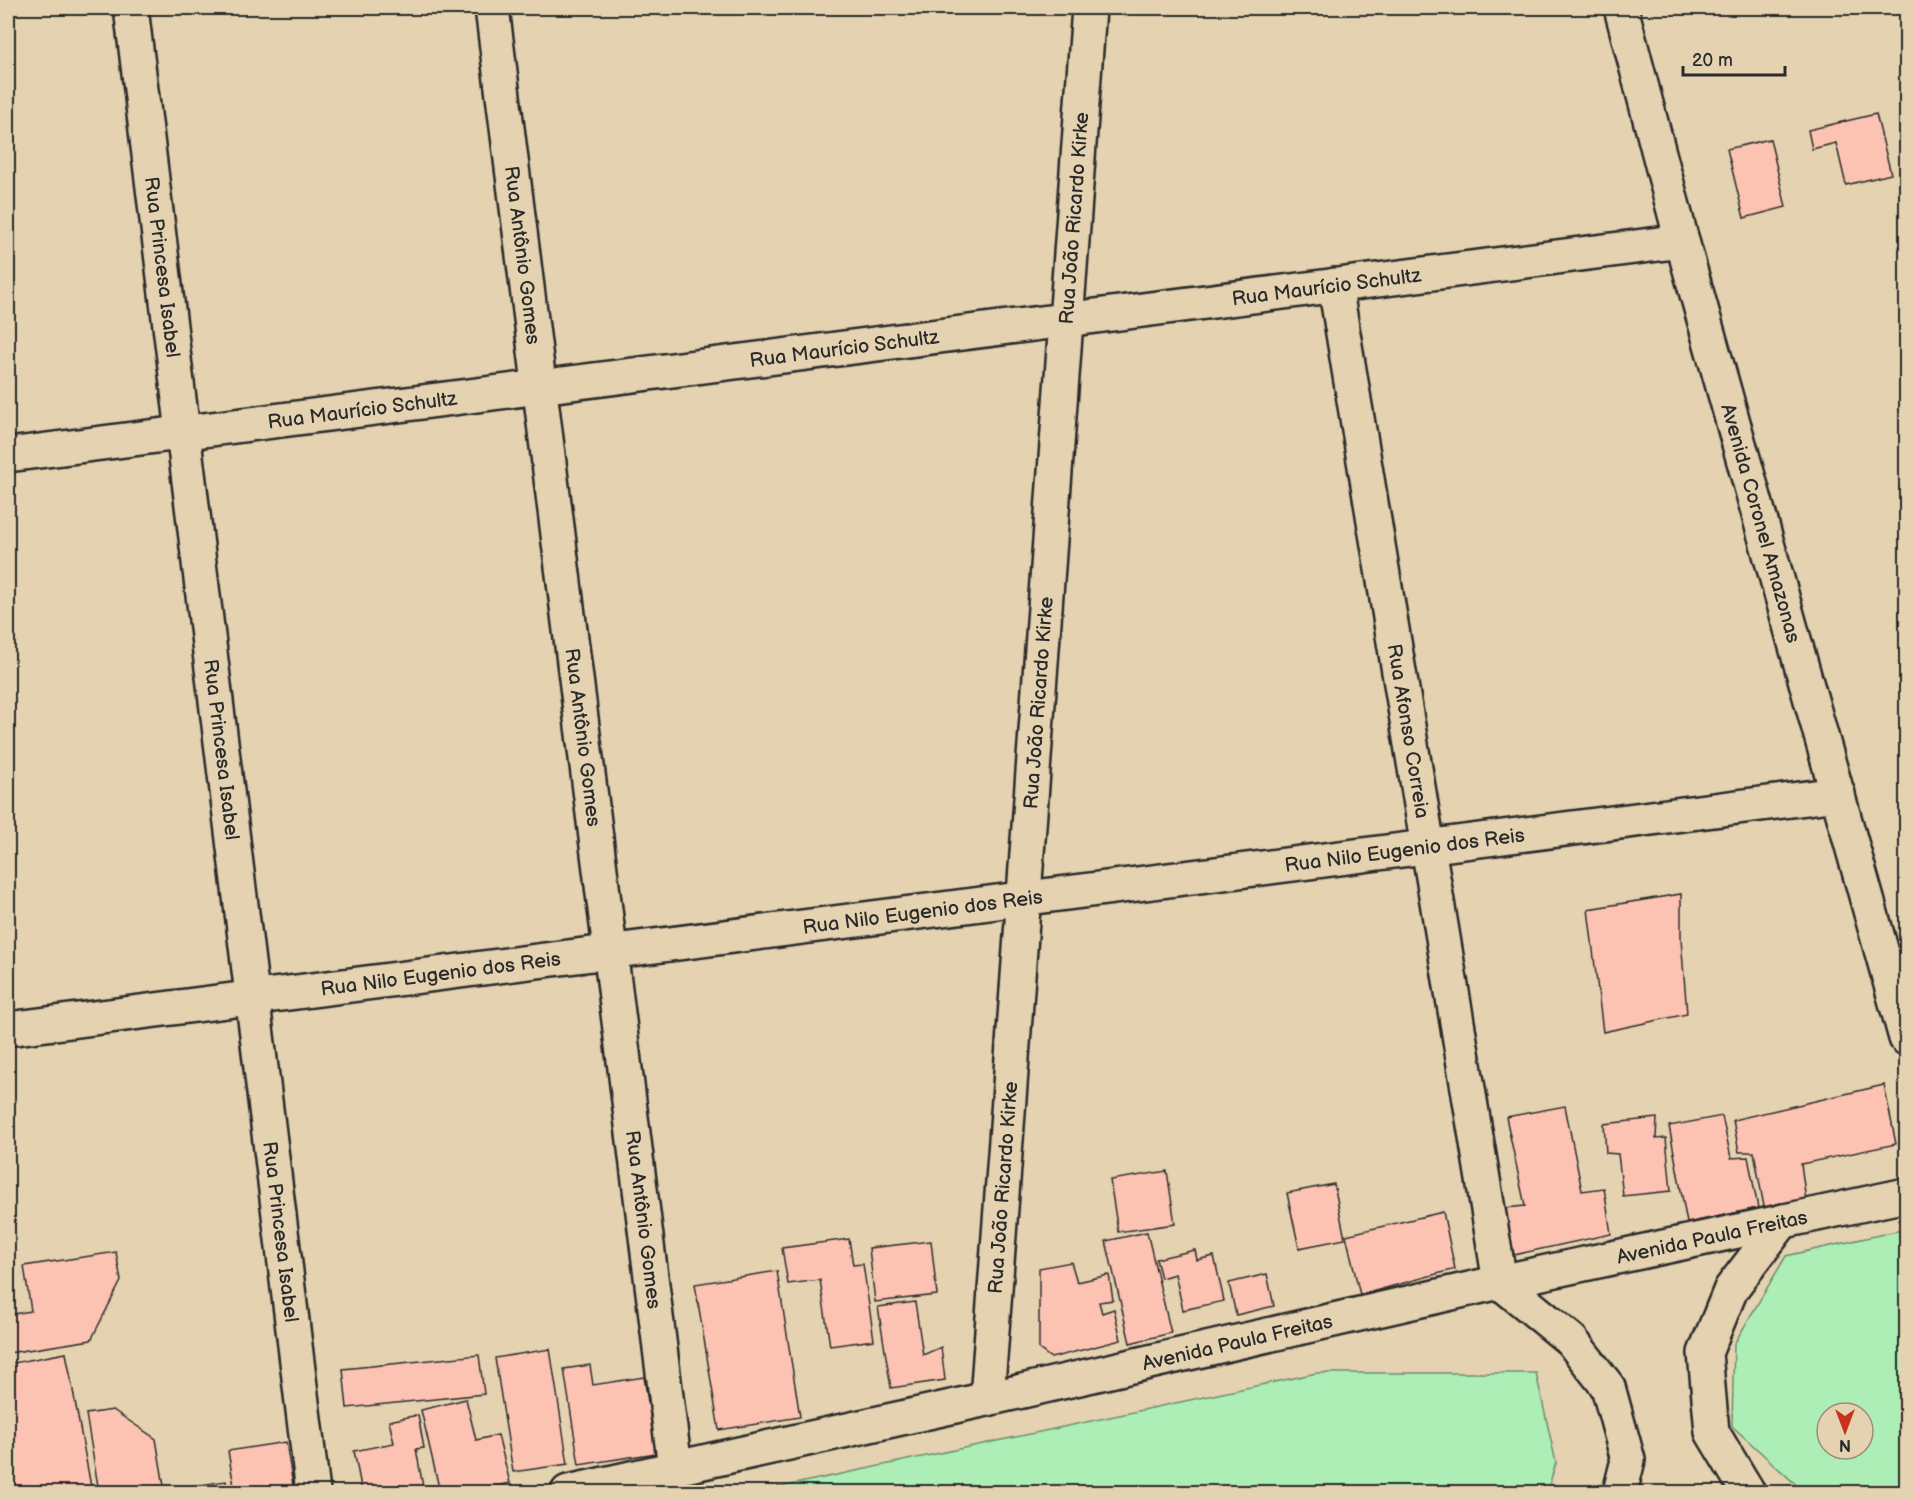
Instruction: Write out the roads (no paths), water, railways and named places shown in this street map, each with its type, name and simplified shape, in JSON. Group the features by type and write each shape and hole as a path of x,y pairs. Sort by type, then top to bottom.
{"street":[{"name":"Rua Princesa Isabel","path":"131,8 313,1492"},
{"name":"Rua Antônio Gomes","path":"492,8 675,1468"},
{"name":"Rua João Ricardo Kirke","path":"987,1399 1089,8"},
{"name":"Avenida Coronel Amazonas","path":"1621,8 1682,241 1906,1038"},
{"name":"Rua Maurício Schultz","path":"8,455 1682,241"},
{"name":"Rua Afonso Correia","path":"1335,285 1500,1282"},
{"name":"Rua Nilo Eugenio dos Reis","path":"8,1029 1838,794"},
{"name":"Avenida Paula Freitas","path":"568,1492 1500,1282 1906,1195"},
{"path":"1748,1492 1712,1432 1705,1353 1731,1290 1783,1221"},
{"path":"1500,1282 1571,1340 1608,1387 1628,1460 1620,1492"}]}
